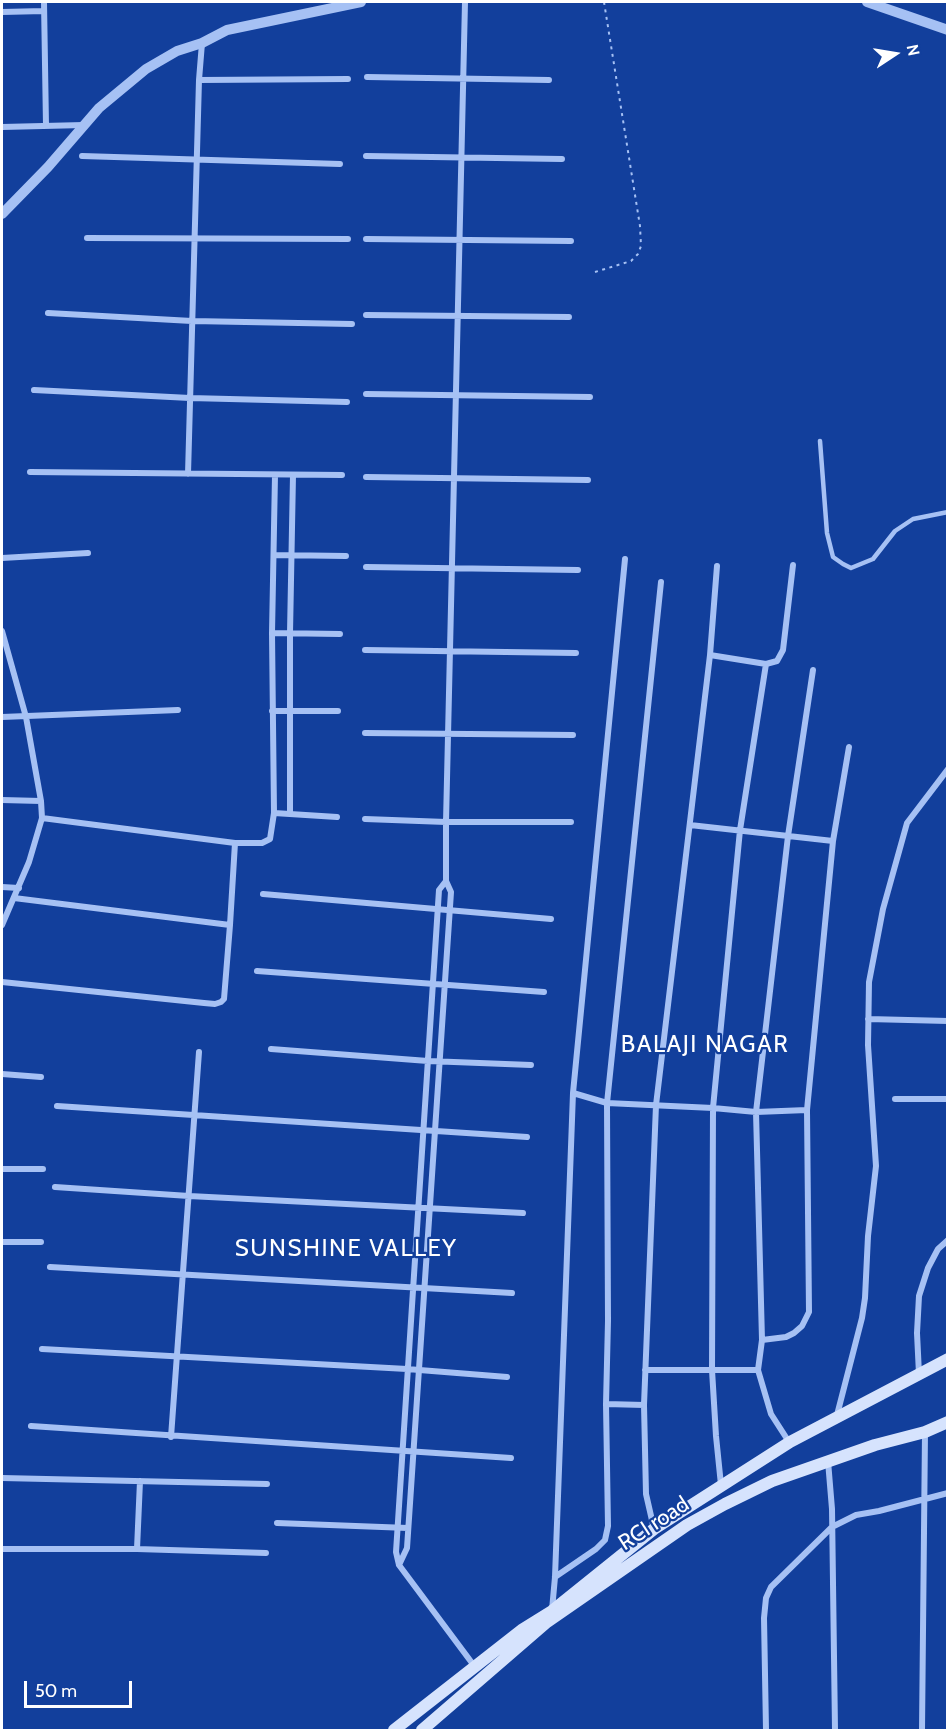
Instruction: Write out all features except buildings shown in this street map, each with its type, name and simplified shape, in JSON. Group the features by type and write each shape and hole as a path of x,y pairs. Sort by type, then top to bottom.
{"main road":[{"path":"393,1731 523,1629 552,1611 654,1529 790,1442 948,1359"},
{"name":"RCI road","path":"422,1731 548,1622 687,1525 772,1482 875,1445 925,1432 948,1422"}],"street":[{"path":"44,2 46,126"},
{"path":"2,214 48,167 99,108 146,69 177,51 202,43 227,30 357,2"},
{"path":"399,1565 407,1548 451,891 446,881 446,822 465,2"},
{"path":"867,2 948,30"},
{"path":"2,12 44,11"},
{"path":"188,474 196,160 202,43"},
{"path":"367,77 549,80"},
{"path":"199,80 348,79"},
{"path":"2,127 84,125"},
{"path":"82,156 340,164"},
{"path":"366,156 562,159"},
{"path":"87,238 348,239"},
{"path":"366,239 571,241"},
{"path":"48,313 192,321 352,324"},
{"path":"366,315 569,317"},
{"path":"34,390 190,398 347,402"},
{"path":"366,394 590,397"},
{"path":"30,472 342,476"},
{"path":"42,818 235,843 262,843 270,839 274,813 272,633 275,475"},
{"path":"290,814 293,475"},
{"path":"366,477 588,480"},
{"path":"2,558 88,553"},
{"path":"275,555 346,556"},
{"path":"552,1611 573,1093 625,559"},
{"path":"710,655 766,664 777,661 783,650 793,565"},
{"path":"654,1529 646,1494 644,1405 656,1105 710,655 717,566"},
{"path":"366,567 578,570"},
{"path":"555,1577 596,1548 607,1536 607,1103 661,582"},
{"path":"272,633 340,634"},
{"path":"2,635 26,717 42,818 19,888 2,924"},
{"path":"365,650 576,653"},
{"path":"721,1485 712,1370 713,1108 740,830 766,664"},
{"path":"790,1442 771,1414 758,1370 762,1340 756,1112 788,836 813,670"},
{"path":"2,717 178,710"},
{"path":"272,711 338,711"},
{"path":"365,733 573,735"},
{"path":"762,1340 786,1337 794,1333 802,1326 808,1312 807,1110 833,841 849,747"},
{"path":"837,1416 863,1308 876,1166 868,1045 869,982 883,909 907,823 948,769"},
{"path":"2,800 41,801"},
{"path":"274,813 337,817"},
{"path":"365,819 446,822 571,822"},
{"path":"690,825 833,841"},
{"path":"2,982 219,1003 224,999 235,843"},
{"path":"446,881 439,890 396,1552 399,1565 475,1667"},
{"path":"2,887 19,888"},
{"path":"263,894 551,919"},
{"path":"14,898 230,925"},
{"path":"257,971 544,992"},
{"path":"868,1019 948,1021"},
{"path":"271,1049 428,1061 531,1065"},
{"path":"171,1437 199,1052"},
{"path":"2,1074 41,1077"},
{"path":"573,1093 607,1103 756,1112 807,1110"},
{"path":"895,1099 948,1099"},
{"path":"57,1106 195,1117 527,1137"},
{"path":"2,1169 43,1169"},
{"path":"55,1186 189,1196 523,1213"},
{"path":"919,1374 917,1333 920,1296 928,1268 938,1249 948,1240"},
{"path":"2,1242 41,1242"},
{"path":"50,1267 512,1293"},
{"path":"42,1349 407,1369 507,1377"},
{"path":"645,1370 758,1370"},
{"path":"606,1404 644,1405"},
{"path":"31,1426 511,1458"},
{"path":"922,1731 925,1432"},
{"path":"828,1461 832,1527 836,1731"},
{"path":"2,1478 267,1484"},
{"path":"137,1549 140,1481"},
{"path":"766,1731 764,1618 766,1599 771,1587 832,1527 856,1515 948,1493"},
{"path":"277,1523 408,1528"},
{"path":"2,1549 137,1549 266,1553"}],"lane":[{"path":"820,441 827,533 833,557 843,564 851,568 860,566 873,559 895,531 913,519 948,512"}],"path":[{"path":"595,272 631,261 638,254 641,246 640,226 604,2"}],"district":[{"name":"BALAJI NAGAR","path":"705,1045"},
{"name":"SUNSHINE VALLEY","path":"346,1249"}]}
